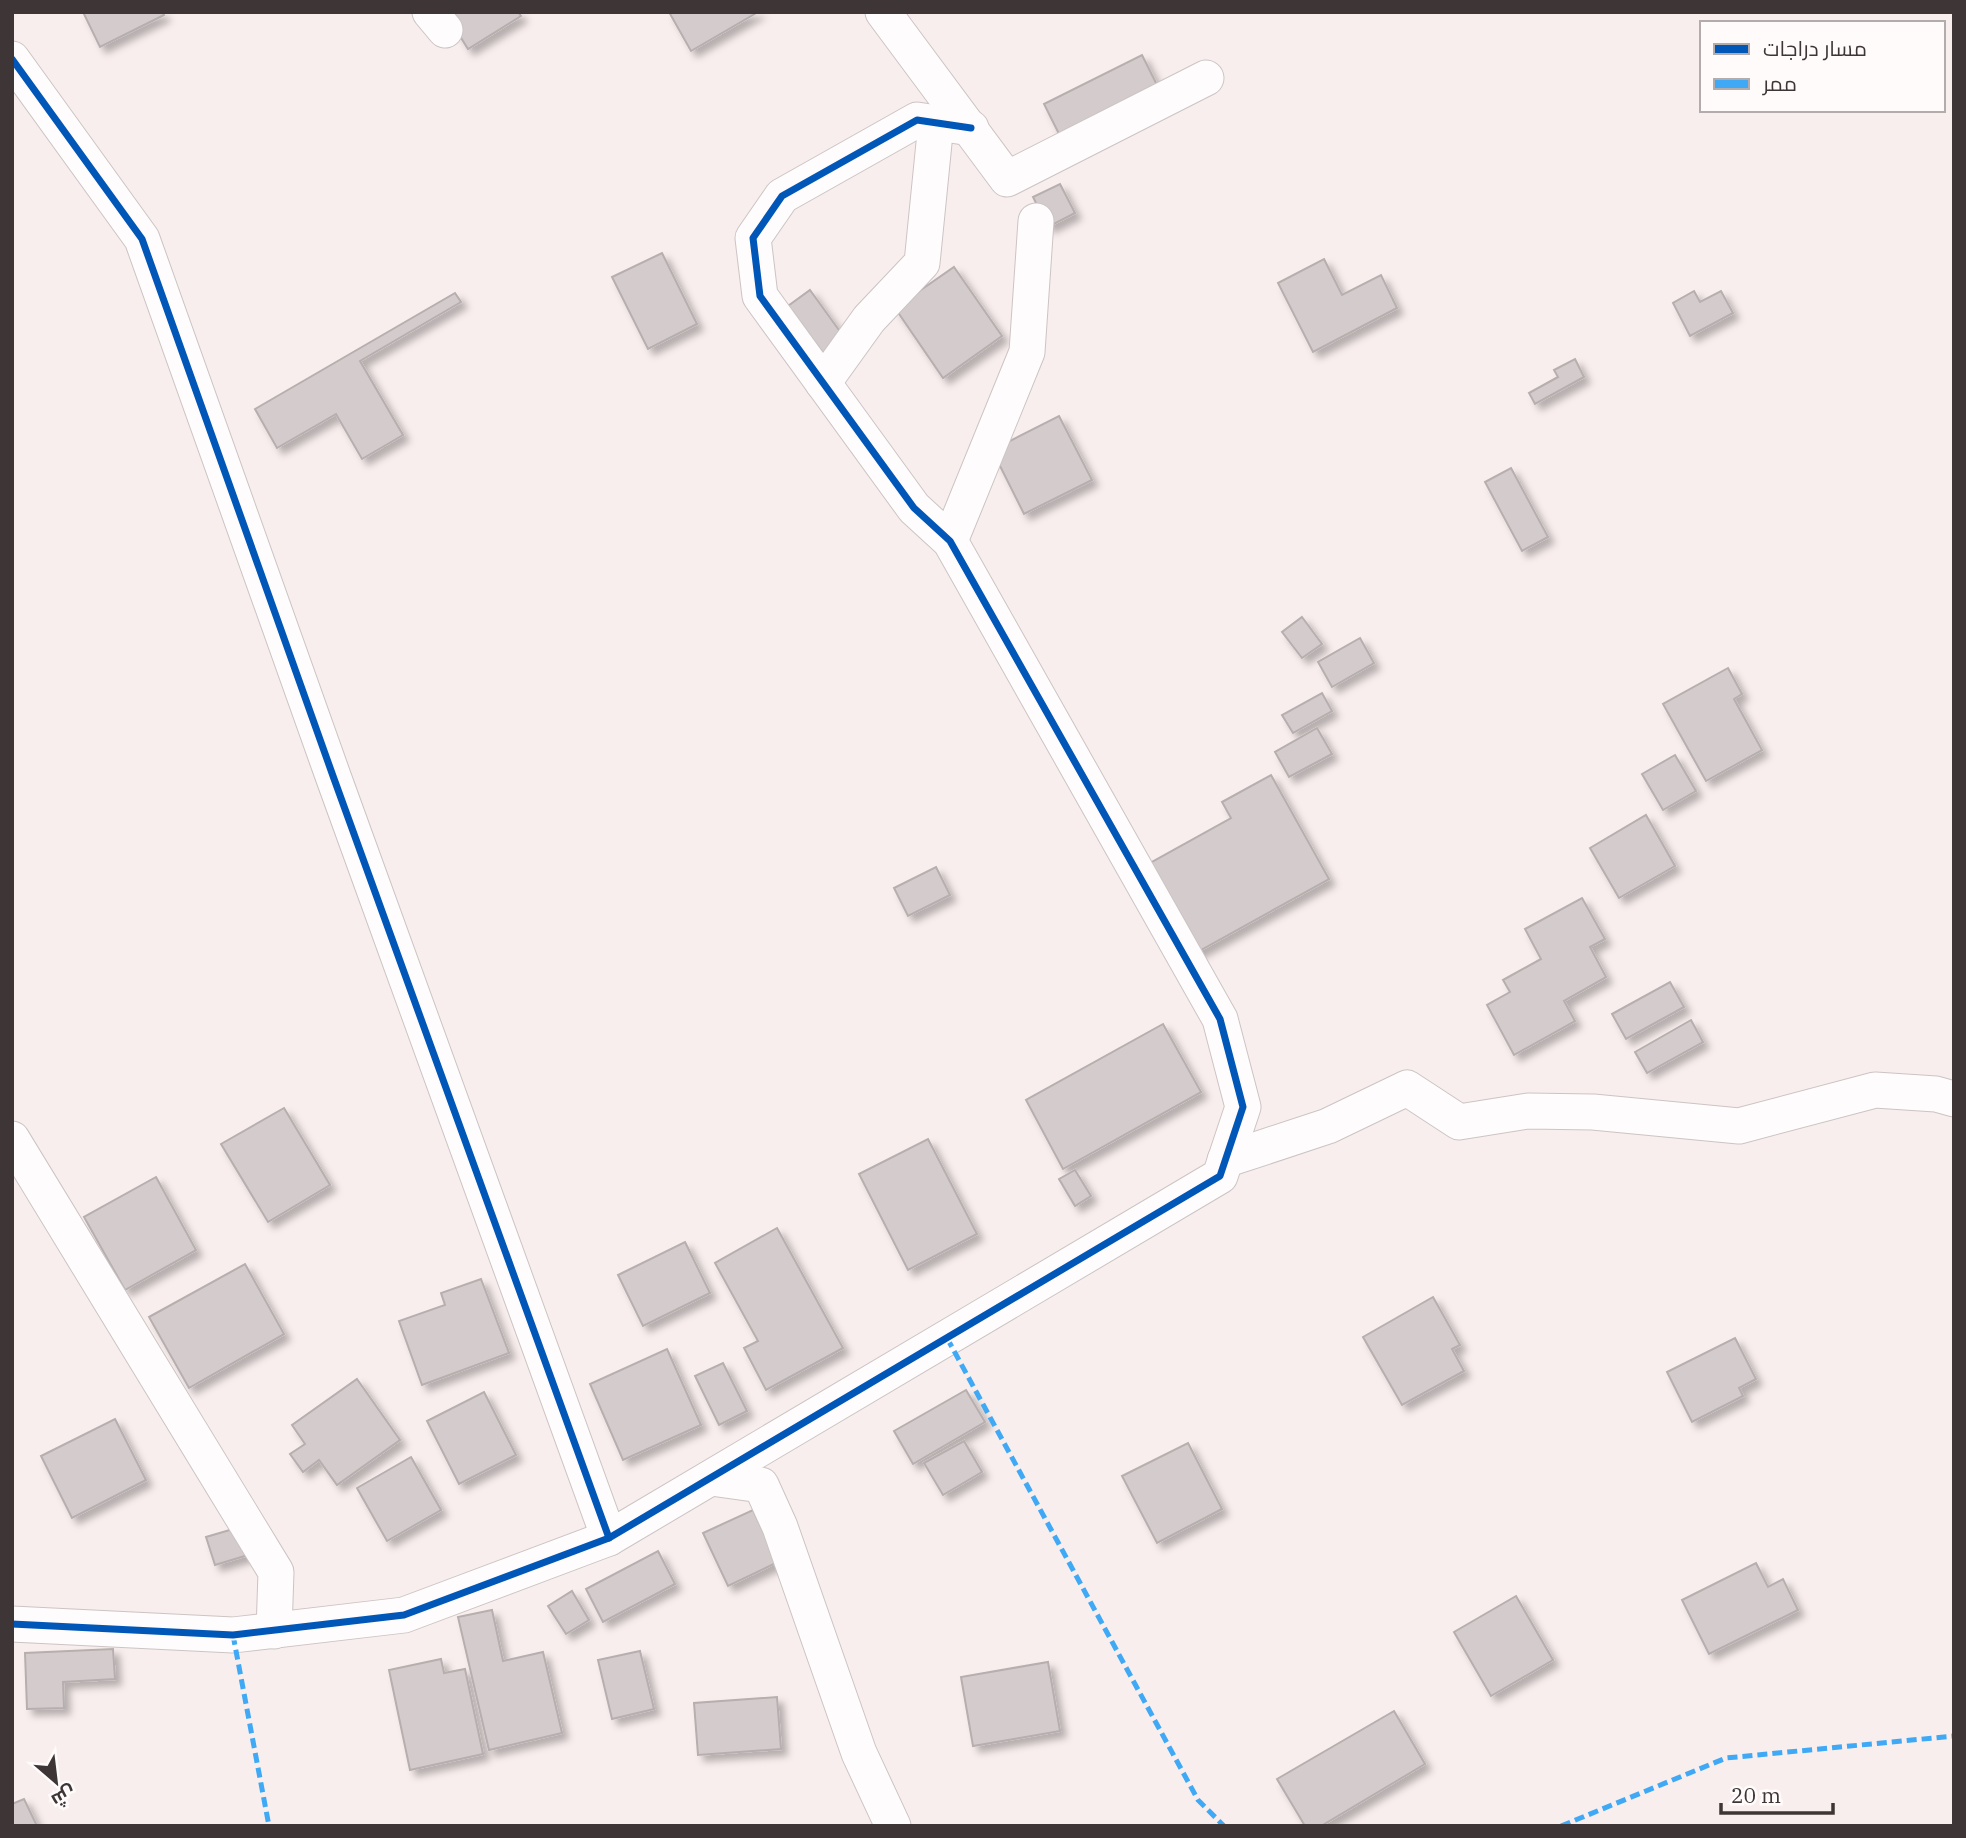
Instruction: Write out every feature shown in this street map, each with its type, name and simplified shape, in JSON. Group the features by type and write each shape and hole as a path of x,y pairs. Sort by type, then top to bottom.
{"street":[{"path":"883,12 1007,179 1206,78"},
{"path":"12,59 142,239 328,763 609,1538"},
{"path":"12,1624 233,1635 404,1615 609,1538 1220,1176 1243,1107 1220,1019 950,541 914,508 760,296 752,238 782,196 917,120 971,128"},
{"path":"823,383 869,319 922,263 936,123"},
{"path":"950,541 1027,352 1036,221"},
{"path":"1225,1160 1328,1126 1407,1088 1459,1122 1528,1111 1593,1112 1739,1126 1875,1090 1936,1094 1954,1099"},
{"path":"12,1139 276,1572 274,1631"},
{"path":"711,1478 761,1485 780,1527 859,1753 893,1826"}],"building":[{"path":"83,12 162,12 164,15 100,47"},
{"path":"445,12 518,12 521,16 468,49"},
{"path":"669,12 758,12 691,51"},
{"path":"1142,55 1161,93 1063,142 1044,104"},
{"path":"1060,184 1075,213 1048,227 1033,197"},
{"path":"662,253 697,324 648,349 612,277"},
{"path":"1324,259 1342,295 1381,275 1397,308 1313,352 1278,283"},
{"path":"954,267 1002,336 943,378 895,308"},
{"path":"810,290 844,337 823,353 788,306"},
{"path":"1694,291 1700,302 1721,291 1733,313 1690,336 1673,303"},
{"path":"455,293 461,302 360,361 403,435 362,459 336,414 277,448 255,409"},
{"path":"1575,359 1584,377 1535,404 1529,393 1558,377 1554,370"},
{"path":"1059,416 1092,480 1024,514 992,450"},
{"path":"1511,468 1548,537 1522,551 1485,482"},
{"path":"1302,617 1322,644 1302,658 1282,632"},
{"path":"1360,638 1374,663 1332,687 1318,662"},
{"path":"1728,668 1742,694 1734,699 1762,750 1706,781 1663,704"},
{"path":"1322,693 1332,711 1293,733 1282,715"},
{"path":"1317,728 1332,754 1289,777 1275,752"},
{"path":"1675,755 1696,791 1663,810 1642,774"},
{"path":"1271,775 1329,879 1192,955 1143,867 1231,818 1222,802"},
{"path":"1646,815 1675,866 1619,898 1590,848"},
{"path":"936,867 950,895 908,916 894,888"},
{"path":"1582,898 1605,939 1590,947 1606,977 1564,1001 1575,1021 1514,1055 1487,1005 1510,992 1503,980 1541,959 1525,929"},
{"path":"1670,982 1684,1007 1626,1039 1612,1014"},
{"path":"1691,1020 1703,1042 1647,1073 1635,1052"},
{"path":"1163,1024 1201,1092 1063,1169 1026,1100"},
{"path":"284,1108 330,1185 268,1222 221,1144"},
{"path":"928,1139 977,1234 908,1270 859,1174"},
{"path":"1075,1170 1091,1196 1075,1206 1059,1179"},
{"path":"156,1177 196,1250 125,1290 84,1217"},
{"path":"777,1228 843,1348 766,1390 744,1348 758,1341 715,1263"},
{"path":"685,1242 710,1293 643,1326 618,1275"},
{"path":"245,1264 284,1334 189,1388 149,1317"},
{"path":"481,1279 509,1353 422,1385 399,1321 445,1305 441,1293"},
{"path":"1433,1297 1460,1345 1452,1349 1464,1371 1402,1405 1363,1337"},
{"path":"1735,1338 1756,1379 1739,1388 1743,1396 1692,1422 1667,1372"},
{"path":"667,1349 701,1425 623,1460 590,1384"},
{"path":"723,1363 747,1411 719,1425 695,1376"},
{"path":"357,1379 400,1440 337,1485 319,1460 303,1472 290,1454 305,1444 292,1425"},
{"path":"966,1390 985,1422 913,1464 894,1431"},
{"path":"484,1392 516,1455 459,1484 427,1421"},
{"path":"115,1419 146,1480 72,1518 41,1456"},
{"path":"964,1441 982,1472 943,1495 924,1463"},
{"path":"1188,1443 1222,1509 1157,1543 1122,1476"},
{"path":"411,1457 441,1510 387,1541 357,1488"},
{"path":"753,1510 778,1562 728,1586 703,1533"},
{"path":"240,1527 248,1555 215,1565 206,1537"},
{"path":"658,1551 675,1584 603,1622 586,1589"},
{"path":"1756,1563 1768,1587 1783,1579 1798,1610 1709,1654 1682,1600"},
{"path":"572,1591 589,1620 566,1634 548,1606"},
{"path":"1516,1596 1553,1660 1491,1696 1454,1632"},
{"path":"492,1610 503,1661 543,1652 562,1733 489,1750 458,1617"},
{"path":"113,1649 115,1679 63,1682 64,1708 27,1709 25,1653"},
{"path":"640,1651 654,1709 612,1719 598,1660"},
{"path":"441,1659 444,1673 465,1669 483,1754 410,1770 389,1670"},
{"path":"1048,1662 1060,1731 973,1746 961,1677"},
{"path":"777,1697 781,1749 698,1755 694,1703"},
{"path":"1394,1711 1425,1764 1321,1826 1305,1826 1277,1779"},
{"path":"24,1799 37,1826 12,1826 12,1804"}],"marked path":[{"path":"947,1338 1198,1800 1224,1826"},
{"path":"233,1635 269,1826"},
{"path":"1561,1826 1726,1758 1954,1736"}],"cycle path":[{"path":"12,59 142,239 609,1538"},
{"path":"12,1624 233,1635 404,1615 609,1538 1220,1176 1243,1107 1220,1019 950,541 914,508 760,296 753,238 782,196 917,120 971,128"}]}
